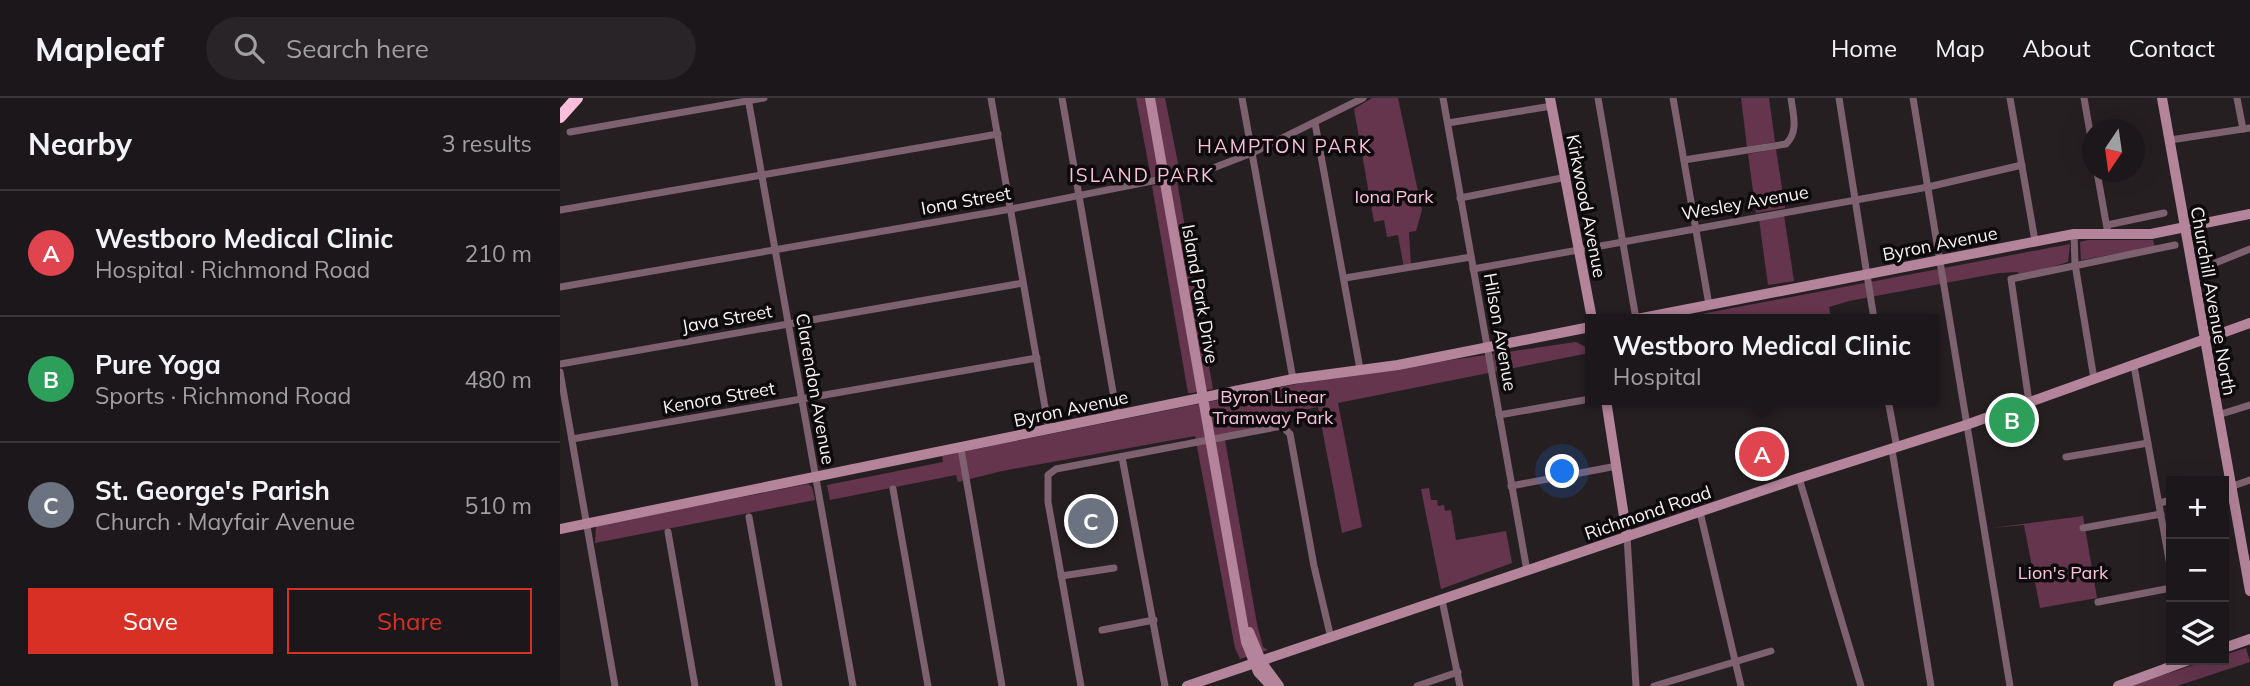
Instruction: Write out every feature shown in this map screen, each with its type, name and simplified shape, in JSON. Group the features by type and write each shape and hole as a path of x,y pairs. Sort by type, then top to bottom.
{"highway":[{"path":"560,117 577,98"}],"main road":[{"name":"Island Park Drive","path":"1150,98 1242,618 1258,664 1271,686"},
{"name":"Churchill Avenue North","path":"2162,98 2227,476"},
{"name":"Kirkwood Avenue","path":"1551,102 1591,314"},
{"name":"Byron Avenue","path":"1662,314 2074,234 2107,230 2134,236 2250,214"},
{"name":"Richmond Road","path":"1187,686 1799,478 1966,425 2250,323"},
{"name":"Byron Avenue","path":"560,529 1293,379 1487,348 1585,328"},
{"path":"1607,405 1628,536"},
{"name":"Churchill Avenue North","path":"2229,489 2247,558 2250,591"},
{"path":"2229,646 2250,639"},
{"name":"Island Park Drive","path":"1258,664 1279,686"},
{"path":"2118,686 2175,665"}],"street":[{"path":"570,132 764,98"},
{"path":"991,98 1049,430"},
{"path":"1062,98 1117,415"},
{"path":"1242,98 1293,379"},
{"name":"Iona Street","path":"560,287 1011,209 1209,170 1252,153 1363,98"},
{"name":"Hilson Avenue","path":"1443,98 1527,571"},
{"path":"1598,98 1635,314"},
{"path":"1673,98 1709,305"},
{"path":"1684,160 1786,144 1795,129 1791,98"},
{"path":"1839,98 1873,314"},
{"path":"1913,98 2010,686"},
{"path":"2010,98 2035,241"},
{"path":"2084,98 2088,119"},
{"path":"2170,140 2246,129 2237,98"},
{"name":"Clarendon Avenue","path":"748,99 853,686"},
{"path":"1448,123 1551,102"},
{"path":"1315,123 1360,369"},
{"path":"560,210 998,134"},
{"name":"Wesley Avenue","path":"1473,269 1928,187 2022,165"},
{"path":"1460,198 1567,177"},
{"path":"2099,182 2107,230 2164,212"},
{"path":"2074,234 2076,264 2094,379"},
{"path":"2029,402 2011,279 2175,245"},
{"path":"2193,272 2250,249"},
{"path":"1345,278 1471,257"},
{"name":"Java Street","path":"560,365 1023,283"},
{"name":"Kenora Street","path":"572,439 1037,358"},
{"path":"2134,366 2166,542"},
{"path":"560,372 615,686"},
{"path":"1499,415 1585,400"},
{"path":"1889,405 1931,686"},
{"path":"2218,415 2250,405"},
{"path":"1080,686 1046,482 1048,475 1056,469 1282,426 1287,428 1331,638"},
{"path":"2066,457 2148,443"},
{"path":"961,449 1002,686"},
{"path":"1122,457 1165,686"},
{"path":"1511,486 1618,466"},
{"path":"1799,478 1861,686"},
{"path":"2229,485 2250,480"},
{"path":"893,489 928,686"},
{"path":"2160,503 2166,501"},
{"path":"1700,512 1741,686"},
{"path":"2083,528 2161,514"},
{"path":"750,517 779,686"},
{"path":"668,532 695,686"},
{"path":"1628,536 1636,686"},
{"path":"1061,576 1114,568"},
{"path":"2098,602 2166,589"},
{"path":"1442,600 1460,686"},
{"path":"1102,629 1154,620"},
{"path":"1654,686 1771,651"},
{"path":"1417,686 1458,672"}],"green space":[{"path":"1136,98 1165,98 1180,173 1151,178"},
{"name":"Iona Park","path":"1372,98 1398,98 1422,210 1416,231 1409,232 1411,266 1404,268 1398,235 1387,237 1384,220 1374,222 1354,109"},
{"path":"1741,98 1769,98 1775,142 1747,147"},
{"path":"1776,149 1785,208 1756,213 1748,154"},
{"path":"1177,181 1213,389 1192,393 1188,393 1152,186"},
{"path":"1784,215 1794,281 1768,285 1759,219"},
{"path":"2153,240 2155,247 2081,260 2080,242"},
{"path":"2070,244 2068,262 2019,277 2018,272 1999,273 1849,301 1829,307 1830,314 1701,314"},
{"name":"Byron Linear Tramway Park","path":"1576,342 1585,346 1585,354 1338,403 1362,527 1342,533 1318,407 1291,412 1284,425 1224,434 1257,624 1263,647 1268,650 1240,659 1235,648 1195,436 1002,471 958,482 956,475 830,500 827,485 943,462 942,456 1326,378"},
{"path":"808,484 812,487 815,500 595,543 596,526"},
{"path":"1429,488 1431,500 1437,500 1438,506 1444,505 1445,511 1451,510 1456,540 1506,531 1512,563 1441,589 1421,489"},
{"name":"Lion's Park","path":"2083,516 2097,598 2040,608 2024,525 1992,528"},
{"path":"2246,648 2250,662 2177,686 2129,686 2194,665 2229,665 2229,653"}],"place":[{"name":"Pure Yoga","path":"2012,420"},
{"name":"Westboro Medical Clinic","path":"1762,454"},
{"name":"St. George's Parish","path":"1091,521"}],"district":[{"name":"HAMPTON PARK","path":"1285,146"},
{"name":"ISLAND PARK","path":"1142,175"}]}
